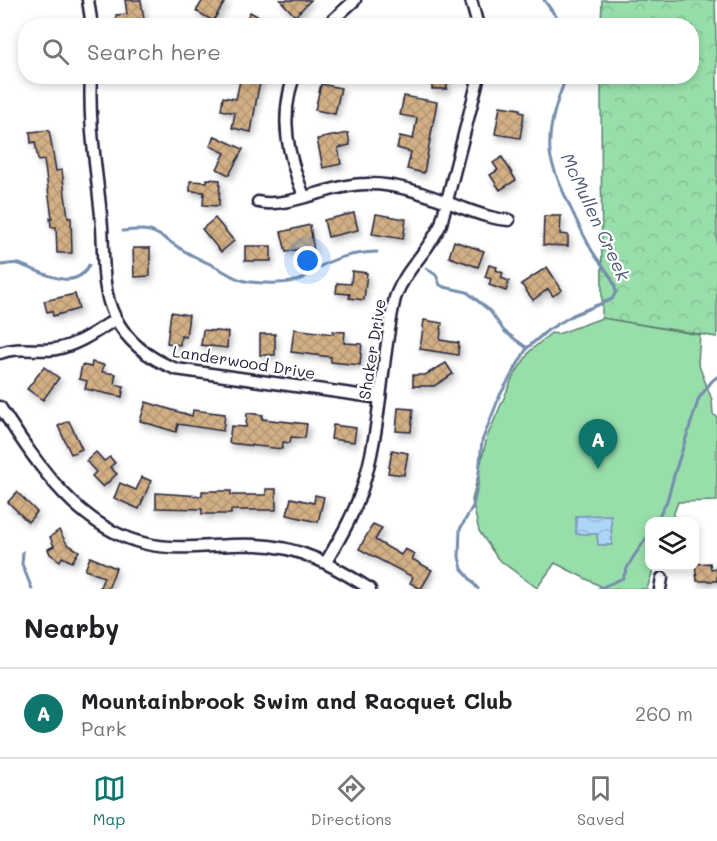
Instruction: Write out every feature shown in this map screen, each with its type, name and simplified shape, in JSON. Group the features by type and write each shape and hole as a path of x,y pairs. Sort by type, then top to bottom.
{"street":[{"path":"88,0 91,18"},
{"path":"335,18 355,0"},
{"path":"471,0 476,18"},
{"name":"Landerwood Drive","path":"91,84 90,123 102,227 105,287 116,319 136,346 176,369 380,398"},
{"path":"292,84 287,102 286,138 291,162 304,196"},
{"name":"Shaker Drive","path":"326,562 348,523 363,485 372,453 397,291 407,272 434,239 441,224 477,84"},
{"path":"258,202 274,204 350,184 376,184 404,188 488,218 509,220"},
{"path":"0,353 24,348 57,349 70,345 116,319"},
{"path":"0,407 56,484 89,517 110,530 145,544 164,547 268,546 301,552 326,562 370,589"},
{"path":"660,589 662,578"}],"green space":[{"path":"602,0 715,0 717,337 602,318 601,84 699,84 699,18 601,18"},
{"path":"602,318 700,335 698,363 712,400 713,414 717,417 717,501 678,502 672,517 645,517 645,571 653,571 647,589 606,589 555,563 537,588 498,559 479,531 472,500 487,437 513,377 530,351 551,333 558,334"}],"water":[{"path":"611,515 612,545 598,545 597,534 576,534 576,516"}],"building":[{"path":"125,0 141,0 144,18 116,18 116,15 127,14"},
{"path":"203,0 226,0 215,18 208,18 196,11"},
{"path":"280,0 311,0 295,16"},
{"path":"250,12 261,18 247,18"},
{"path":"239,84 260,84 251,132 232,128 235,113 221,110 223,97 236,99"},
{"path":"321,84 341,88 335,114 315,110"},
{"path":"432,84 447,84 447,89 432,89"},
{"path":"404,96 437,102 424,173 407,169 411,152 397,148 400,136 413,139 417,118 400,115"},
{"path":"500,106 520,109 520,112 524,113 520,138 495,134"},
{"path":"49,130 56,171 62,170 68,218 71,218 72,253 57,253 56,227 51,227 50,218 52,218 44,160 38,161 35,142 31,143 30,132"},
{"path":"348,133 350,145 338,148 341,164 323,168 317,139"},
{"path":"215,136 243,149 229,175 217,169 225,153 210,146"},
{"path":"502,157 516,180 500,190 490,175 498,170 493,163"},
{"path":"207,179 220,180 219,206 203,205 204,192 190,191 190,181 207,182"},
{"path":"354,213 358,230 328,237 324,220"},
{"path":"376,214 406,219 403,239 372,234"},
{"path":"544,216 561,216 560,234 568,235 568,246 543,245"},
{"path":"215,218 234,241 221,252 202,229"},
{"path":"310,225 314,252 305,254 304,248 286,252 281,232"},
{"path":"454,241 484,251 478,267 449,257"},
{"path":"245,246 271,246 271,261 245,261"},
{"path":"133,248 150,248 150,276 134,277"},
{"path":"489,265 497,267 496,270 503,273 501,278 509,281 506,291 489,285 491,279 485,277"},
{"path":"547,267 562,290 553,296 548,289 533,300 521,284"},
{"path":"352,271 367,273 364,300 349,298 350,294 336,293 337,283 351,284"},
{"path":"75,294 79,309 53,316 52,311 47,312 44,301"},
{"path":"171,312 189,315 186,337 181,336 180,345 167,343"},
{"path":"424,320 442,323 440,340 459,343 458,355 420,349"},
{"path":"294,329 333,334 333,331 345,332 344,343 362,344 360,365 331,362 331,357 291,352"},
{"path":"203,330 228,332 227,348 201,345"},
{"path":"260,334 275,334 275,355 260,355"},
{"path":"92,362 104,365 102,372 116,374 114,384 124,386 122,397 85,389 87,381 79,379 82,365 91,367"},
{"path":"446,363 453,374 434,386 413,386 413,375 425,375"},
{"path":"44,367 59,378 43,400 27,389"},
{"path":"146,402 192,416 193,410 225,414 223,431 178,424 176,432 140,421"},
{"path":"398,408 413,409 411,432 396,431"},
{"path":"247,413 263,415 262,419 307,424 305,438 291,437 290,443 283,442 282,449 229,443 231,426 246,427"},
{"path":"69,421 82,449 71,454 58,426"},
{"path":"333,425 356,428 354,442 331,439"},
{"path":"392,450 408,453 404,475 388,473"},
{"path":"96,452 104,461 110,457 115,463 110,467 117,474 103,487 92,476 96,472 86,461"},
{"path":"142,477 151,481 139,509 114,498 120,483 136,490"},
{"path":"266,489 276,489 276,510 231,510 231,514 202,514 202,509 156,508 156,493 202,496 202,491 231,491 231,495 266,495"},
{"path":"17,492 37,512 28,522 8,502"},
{"path":"315,495 324,497 318,522 287,515 291,498 314,503"},
{"path":"373,524 382,528 375,540 401,555 405,549 415,554 412,559 432,570 421,589 410,583 413,577 359,549"},
{"path":"59,530 67,544 79,551 72,562 62,557 60,561 50,554 48,549 54,546 50,537"},
{"path":"90,557 116,568 108,589 100,587 104,577 85,570"},
{"path":"710,563 711,569 717,568 717,581 697,581 696,571 699,571 699,564"}],"waterway":[{"name":"McMullen Creek","path":"544,0 557,18"},
{"name":"McMullen Creek","path":"478,589 462,569 459,557 460,529 473,506 482,441 500,395 527,348 548,330 573,315 612,299 616,292 612,280 594,254 581,228 552,161 550,152 552,123 564,84"},
{"path":"123,231 154,232 185,252 230,275 251,282 296,281 338,259 377,252"},
{"path":"0,265 17,263 47,275 66,279 83,274 89,265"},
{"path":"426,268 436,275 440,285 467,292 490,311 504,331 527,348"},
{"path":"659,517 667,501 699,398 717,377"},
{"path":"598,589 623,578 645,540"},
{"path":"23,552 22,564 32,589"}],"place":[{"name":"Mountainbrook Swim and Racquet Club","path":"598,469"}]}
